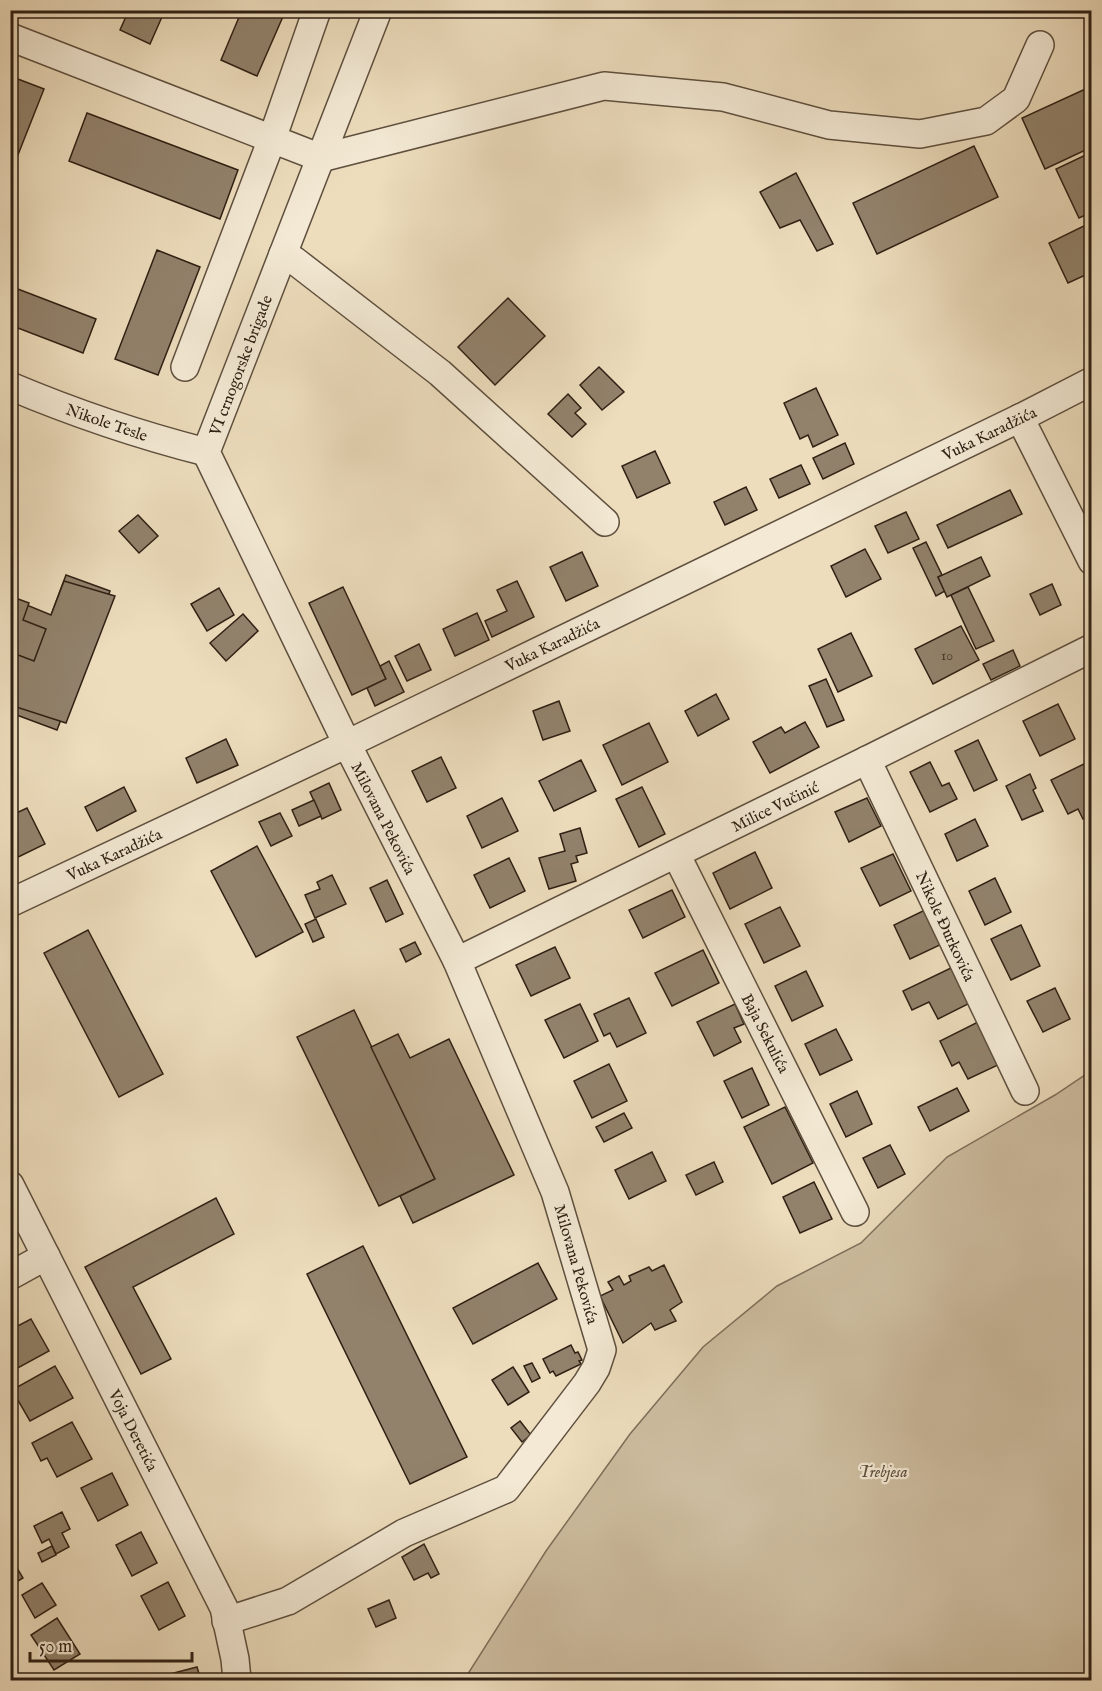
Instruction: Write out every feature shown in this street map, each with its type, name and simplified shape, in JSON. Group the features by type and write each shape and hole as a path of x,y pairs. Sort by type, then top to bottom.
{"street":[{"path":"185,367 272,139 317,10"},
{"name":"VI crnogorske brigade","path":"347,744 206,452 378,10"},
{"path":"10,37 321,158 604,86 723,97 829,125 920,134 986,121 1009,105 1016,99 1040,45"},
{"path":"283,254 440,373 605,522"},
{"name":"Vuka Karadžića","path":"10,903 347,744 1092,381"},
{"name":"Nikole Tesle","path":"10,386 46,401 158,439 206,452"},
{"path":"1020,418 1092,561"},
{"name":"Milice Vučinić","path":"457,961 1092,648"},
{"name":"Milovana Pekovića","path":"226,1621 288,1601 404,1533 506,1489 587,1383 596,1368 602,1350 555,1192 457,961 347,744"},
{"name":"Nikole Đurkovića","path":"867,760 1025,1091"},
{"name":"Baja Sekulića","path":"676,854 855,1212"},
{"name":"Voja Deretića","path":"10,1185 224,1608 237,1680"},
{"path":"10,1276 46,1256"}],"green space":[{"name":"Trebjesa","path":"1091,1071 1091,1680 464,1680 546,1551 630,1434 703,1347 777,1286 861,1243 947,1157 1055,1095"}],"building":[{"path":"129,10 165,10 150,44 120,30"},
{"path":"242,10 285,12 257,76 221,60"},
{"path":"10,76 44,89 10,175"},
{"path":"1092,86 1092,147 1045,169 1022,118"},
{"path":"87,113 238,170 220,219 69,161"},
{"path":"974,146 998,197 877,254 853,203"},
{"path":"1092,152 1092,212 1079,218 1056,169"},
{"path":"796,173 833,244 817,251 800,220 780,228 760,192"},
{"path":"1092,222 1092,272 1068,283 1049,243"},
{"path":"157,250 200,267 158,375 115,359"},
{"path":"10,286 96,319 83,353 10,325"},
{"path":"508,298 545,336 495,385 458,347"},
{"path":"599,367 624,392 602,410 580,385"},
{"path":"816,388 838,435 813,447 808,435 800,439 784,403"},
{"path":"568,394 581,408 575,413 586,424 572,437 548,414"},
{"path":"845,443 854,464 823,479 813,458"},
{"path":"655,451 670,483 637,498 622,466"},
{"path":"801,465 810,484 779,498 770,479"},
{"path":"746,487 757,510 725,525 714,502"},
{"path":"1010,490 1022,514 948,548 937,525"},
{"path":"906,512 919,539 888,553 875,526"},
{"path":"138,515 158,536 139,553 119,531"},
{"path":"926,542 942,575 938,577 945,591 936,596 913,548"},
{"path":"865,549 881,579 846,597 831,566"},
{"path":"582,552 598,586 566,601 550,567"},
{"path":"981,557 990,576 947,597 938,577"},
{"path":"66,575 110,591 57,730 14,714"},
{"path":"64,581 115,596 66,723 10,705 10,598 51,615"},
{"path":"517,581 534,617 492,637 485,621 507,611 497,590"},
{"path":"1052,584 1061,605 1040,615 1030,594"},
{"path":"343,587 386,679 352,695 309,603"},
{"path":"968,587 994,641 976,649 951,595"},
{"path":"219,588 234,615 207,631 191,604"},
{"path":"10,596 29,603 23,620 46,629 34,661 10,652"},
{"path":"477,613 489,640 455,656 443,629"},
{"path":"243,614 258,631 226,661 210,643"},
{"path":"961,626 979,660 933,684 915,649"},
{"path":"851,633 872,676 838,692 818,649"},
{"path":"419,644 431,670 407,681 395,656"},
{"path":"1013,650 1020,666 991,680 983,664"},
{"path":"389,661 404,692 375,706 367,688 386,679 380,666"},
{"path":"826,679 844,720 827,727 809,686"},
{"path":"716,694 729,719 698,736 685,711"},
{"path":"559,701 570,731 543,740 533,711"},
{"path":"1058,704 1075,739 1040,756 1023,721"},
{"path":"805,722 819,747 770,773 753,742 781,727 785,733"},
{"path":"649,723 668,762 622,785 603,745"},
{"path":"226,739 238,765 197,783 186,758"},
{"path":"978,740 997,780 974,791 955,751"},
{"path":"441,757 456,788 427,802 412,771"},
{"path":"581,760 596,791 554,811 539,781"},
{"path":"930,762 942,786 949,783 957,799 930,812 910,772"},
{"path":"1088,762 1092,769 1092,815 1083,819 1078,809 1068,814 1051,780"},
{"path":"1030,774 1036,788 1033,790 1043,811 1022,820 1006,786"},
{"path":"329,783 341,810 322,819 310,792"},
{"path":"124,787 136,811 97,831 85,807"},
{"path":"642,787 665,834 639,847 616,799"},
{"path":"502,798 518,831 482,848 467,816"},
{"path":"867,798 881,826 849,842 835,812"},
{"path":"314,800 321,816 299,826 292,810"},
{"path":"27,808 45,844 10,861 10,816"},
{"path":"280,813 292,836 271,846 259,822"},
{"path":"975,819 988,846 957,861 945,834"},
{"path":"580,828 587,853 576,856 578,862 571,864 576,881 549,889 539,858 565,851 560,834"},
{"path":"257,846 303,932 256,957 211,871"},
{"path":"755,852 772,888 730,909 713,873"},
{"path":"893,854 911,891 880,906 861,868"},
{"path":"509,858 525,891 490,908 474,875"},
{"path":"332,875 346,904 315,918 305,895 320,889 317,882"},
{"path":"995,878 1011,912 985,925 969,891"},
{"path":"387,880 403,914 386,922 370,888"},
{"path":"672,890 685,917 643,938 629,910"},
{"path":"780,907 800,946 764,963 745,924"},
{"path":"925,910 942,944 910,959 894,925"},
{"path":"316,919 324,937 313,942 305,924"},
{"path":"1021,925 1040,966 1011,980 991,939"},
{"path":"88,930 163,1074 119,1097 44,953"},
{"path":"415,942 421,954 406,962 400,949"},
{"path":"555,947 570,978 531,996 516,965"},
{"path":"703,950 719,983 672,1006 655,973"},
{"path":"953,967 970,1003 938,1019 929,1002 912,1010 903,991"},
{"path":"806,971 823,1006 792,1021 775,986"},
{"path":"1055,988 1070,1019 1043,1032 1027,1001"},
{"path":"629,998 646,1033 617,1047 610,1033 604,1036 594,1014"},
{"path":"580,1004 598,1041 564,1058 545,1020"},
{"path":"735,1004 744,1024 734,1028 741,1042 714,1056 697,1022"},
{"path":"354,1010 435,1179 379,1206 297,1037"},
{"path":"978,1022 998,1065 968,1079 959,1062 952,1066 940,1041"},
{"path":"836,1029 852,1060 820,1075 805,1044"},
{"path":"398,1034 410,1058 449,1039 514,1175 413,1223 400,1196 435,1179 371,1047"},
{"path":"609,1064 627,1101 592,1118 574,1081"},
{"path":"752,1068 769,1105 742,1118 724,1081"},
{"path":"957,1088 969,1111 930,1131 918,1107"},
{"path":"857,1091 872,1124 846,1137 830,1104"},
{"path":"785,1107 813,1163 772,1184 744,1127"},
{"path":"624,1113 632,1128 604,1142 596,1127"},
{"path":"890,1145 905,1174 878,1188 863,1158"},
{"path":"652,1152 666,1181 629,1199 615,1170"},
{"path":"714,1162 723,1182 696,1195 686,1175"},
{"path":"814,1182 832,1219 800,1233 783,1197"},
{"path":"216,1198 234,1234 133,1287 171,1359 141,1374 85,1267"},
{"path":"363,1246 467,1457 410,1484 307,1274"},
{"path":"538,1263 557,1299 473,1344 453,1308"},
{"path":"664,1265 682,1302 670,1310 676,1321 655,1330 651,1323 623,1343 600,1296 613,1290 608,1282 619,1276 624,1285 631,1281 629,1276 649,1267 652,1271"},
{"path":"31,1319 49,1351 14,1370 10,1363 10,1330"},
{"path":"571,1345 575,1353 578,1352 582,1360 579,1361 581,1364 556,1376 553,1371 550,1373 543,1359"},
{"path":"532,1363 540,1378 532,1382 524,1366"},
{"path":"55,1366 73,1398 30,1421 12,1390"},
{"path":"513,1367 529,1392 508,1405 492,1380"},
{"path":"520,1421 531,1435 522,1442 511,1428"},
{"path":"72,1422 92,1459 57,1477 47,1458 41,1461 32,1443"},
{"path":"112,1473 128,1505 98,1521 81,1488"},
{"path":"62,1512 70,1529 62,1533 69,1547 56,1554 49,1539 42,1543 34,1526"},
{"path":"141,1532 157,1563 132,1576 116,1545"},
{"path":"424,1544 439,1574 431,1578 428,1573 414,1580 402,1557"},
{"path":"52,1546 56,1555 42,1562 38,1553"},
{"path":"14,1563 23,1578 10,1586 10,1565"},
{"path":"168,1582 185,1616 159,1630 141,1596"},
{"path":"42,1583 56,1605 35,1618 22,1595"},
{"path":"389,1600 396,1618 376,1627 368,1609"},
{"path":"57,1618 80,1654 54,1670 31,1635"},
{"path":"197,1667 201,1680 167,1680 166,1675"}]}
